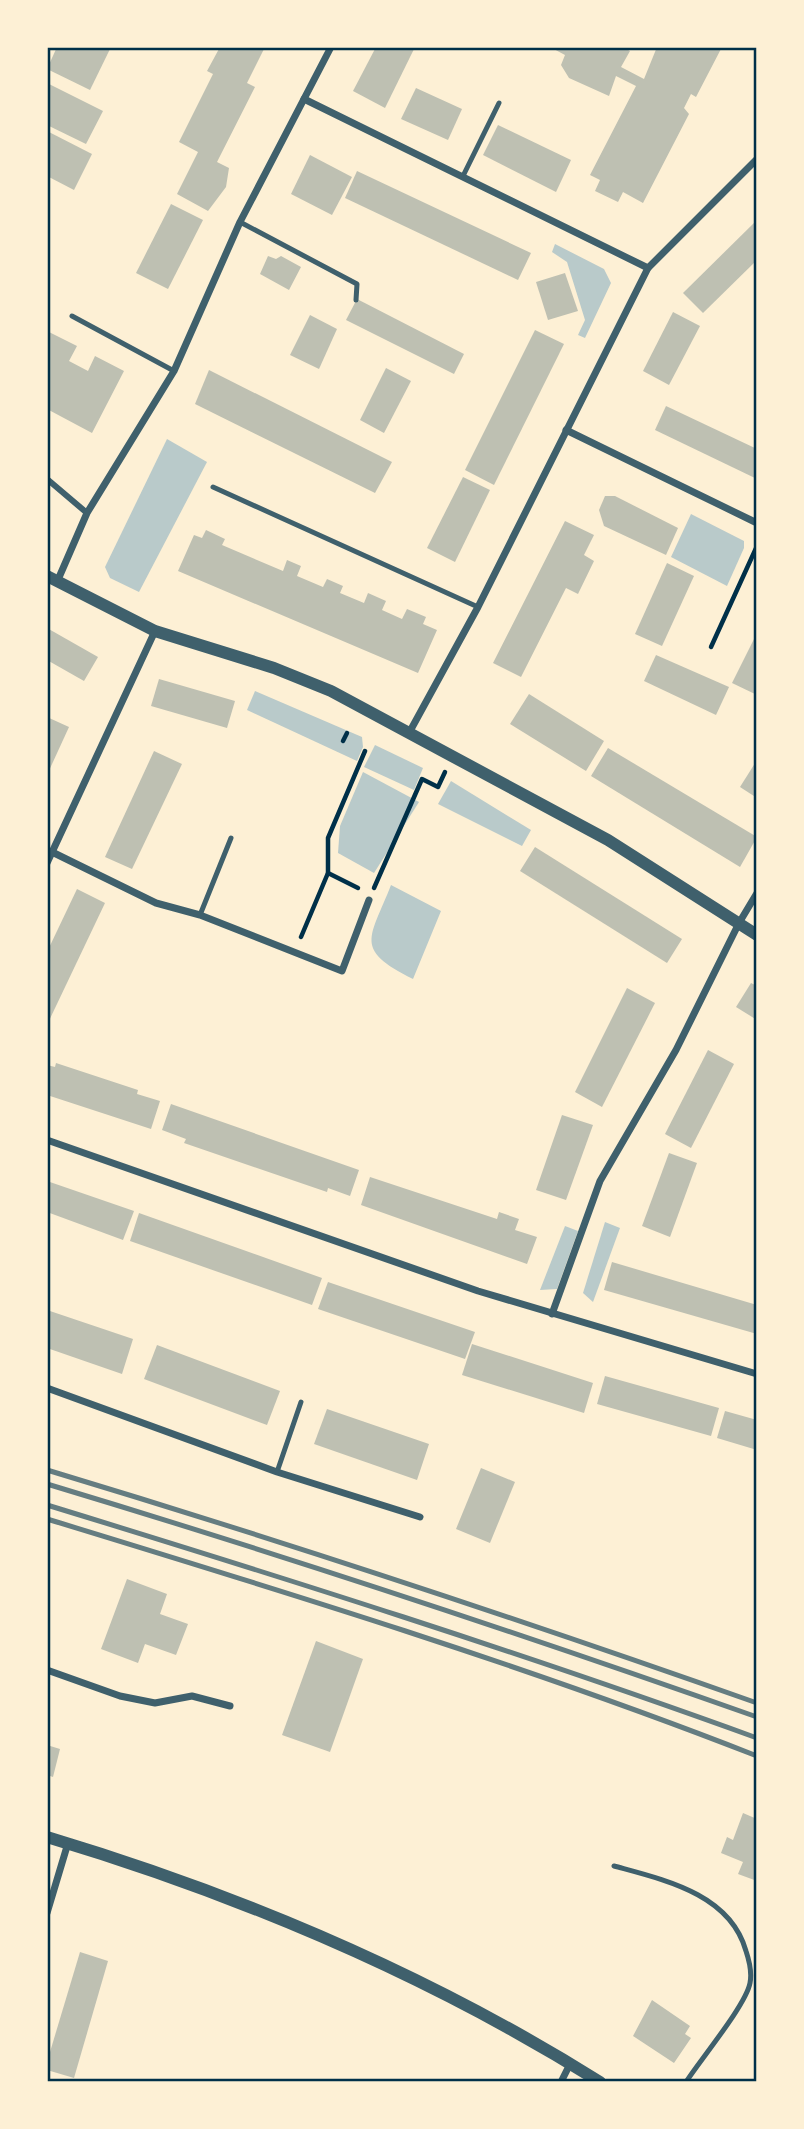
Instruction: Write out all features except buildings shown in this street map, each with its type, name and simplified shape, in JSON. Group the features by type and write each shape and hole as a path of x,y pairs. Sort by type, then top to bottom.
{"street":[{"path":"331,47 240,222 174,371 87,513 52,579 155,631 274,668 331,691 608,840 757,935"},
{"path":"304,99 648,268"},
{"path":"410,733 478,607 648,268 757,159"},
{"path":"566,430 757,523"},
{"path":"47,480 87,513"},
{"path":"47,863 155,631"},
{"path":"52,852 156,903 200,915 342,971 370,898"},
{"path":"552,1314 600,1181 676,1050 739,923 757,894"},
{"path":"47,1140 552,1314 757,1374"},
{"path":"47,1388 277,1472 420,1517"},
{"path":"47,1670 120,1696 155,1703 192,1696 230,1706"},
{"path":"47,1837 161,1873 382,1963 570,2063 600,2082"},
{"path":"47,1913 68,1843"},
{"path":"561,2082 570,2063"}],"lane":[{"path":"463,176 499,103"},
{"path":"240,222 357,284 356,300"},
{"path":"72,316 174,371"},
{"path":"213,487 478,607"},
{"path":"200,915 231,838"},
{"path":"277,1472 301,1402"},
{"path":"614,1866 671,1882 721,1909 740,1931 749,1960 750,1984 686,2082"}],"path":[{"path":"711,647 757,545"},
{"path":"343,741 347,733"},
{"path":"295,953 328,873 328,838 365,751"},
{"path":"328,873 370,898 422,779 438,787 453,755"}],"shaded area":[{"path":"555,244 604,269 611,283 585,338 578,335 585,320 567,262 552,252"},
{"path":"167,439 207,462 139,592 110,578 105,567"},
{"path":"691,514 744,541 744,548 727,586 671,557"},
{"path":"255,691 362,737 363,747 357,761 247,710"},
{"path":"375,745 423,768 414,790 364,767"},
{"path":"363,772 419,802 374,873 338,853 340,826"},
{"path":"451,781 531,830 522,846 438,804"},
{"path":"391,885 441,911 413,979 394,969 374,950 373,931"},
{"path":"605,1222 620,1228 593,1302 583,1293"},
{"path":"565,1226 578,1231 557,1289 540,1290"}],"railway":[{"path":"47,1470 404,1582 757,1703"},
{"path":"47,1484 404,1596 757,1717"},
{"path":"47,1505 404,1617 757,1738"},
{"path":"47,1519 493,1660 757,1756"}]}
